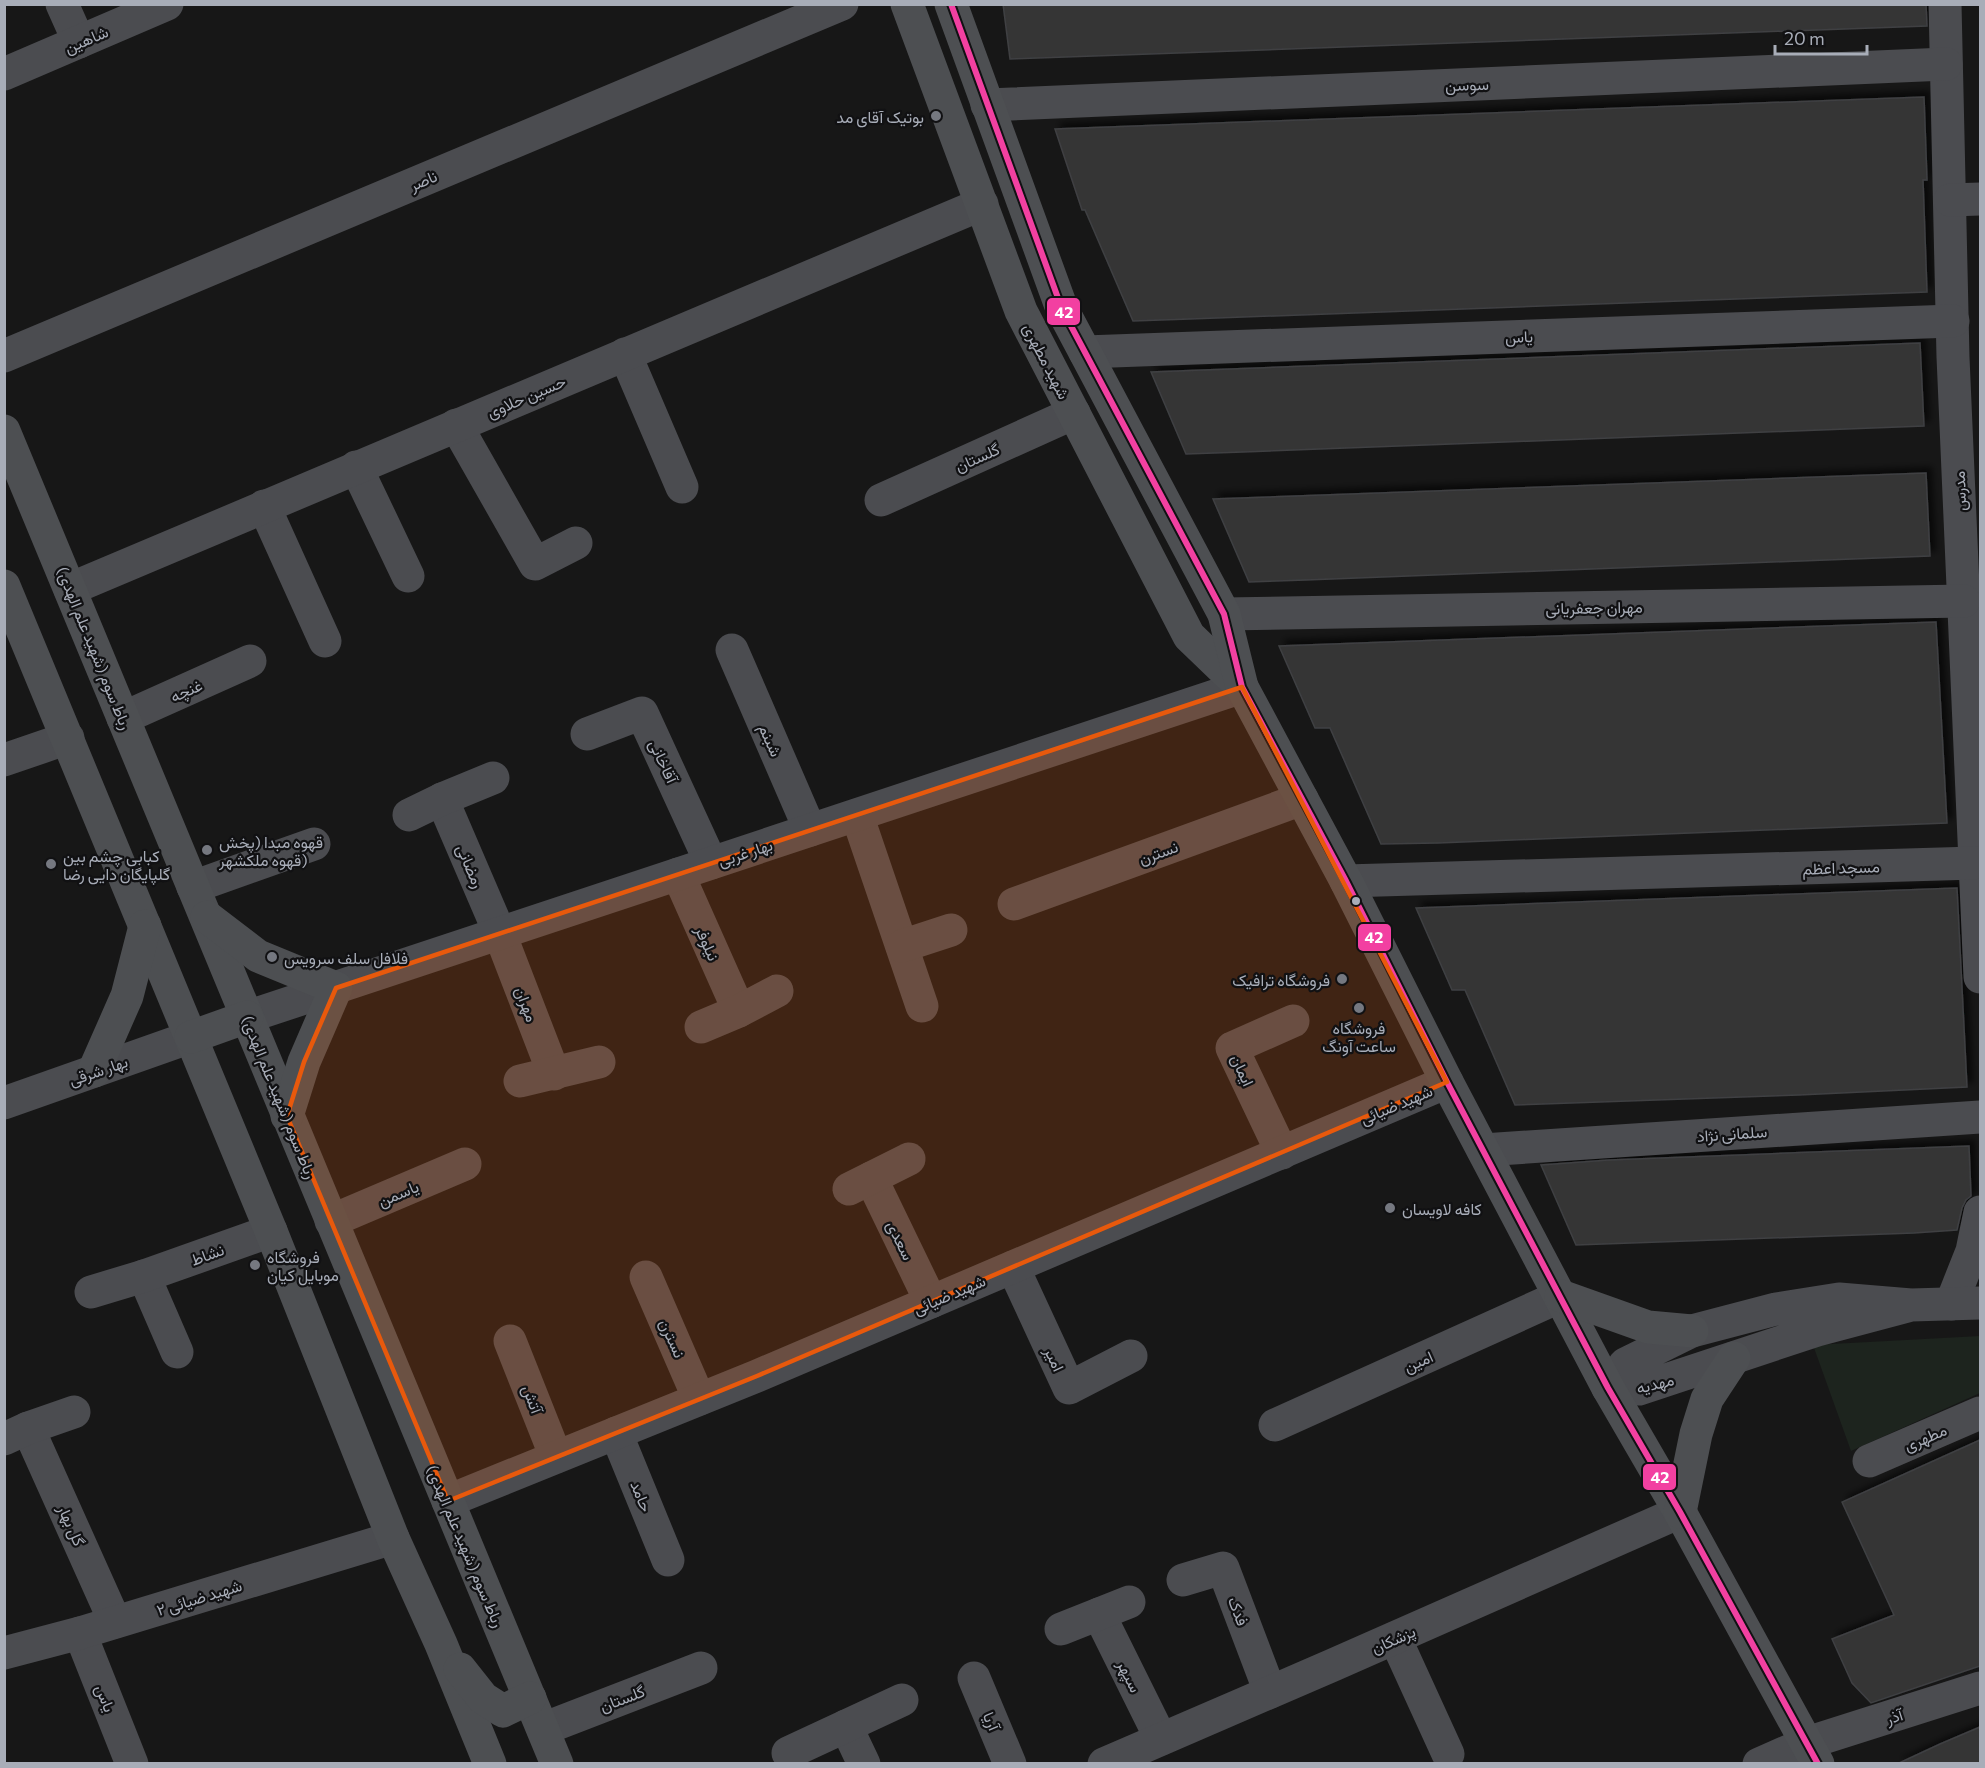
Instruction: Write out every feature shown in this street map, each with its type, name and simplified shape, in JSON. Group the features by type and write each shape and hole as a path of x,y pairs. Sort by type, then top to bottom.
{"main road":[{"name":"شهید مطهری","path":"907,4 1021,311 1189,636 1242,687"},
{"name":"شهید مطهری","path":"951,4 1062,309 1224,614 1242,687 1346,881 1447,1082 1608,1388 1680,1512 1812,1754"},
{"name":"رباط سوم (شهید علم الهدی)","path":"4,431 557,1764"},
{"path":"8,606 68,738 271,1231 393,1538 441,1644 490,1764"},
{"path":"199,902 258,956 336,988 304,1062 287,1116"},
{"path":"94,1071 127,996 145,926"},
{"path":"191,1037 247,1017"},
{"path":"1561,1296 1648,1327 1692,1331"},
{"path":"1680,1512 1696,1434 1707,1399 1734,1358"},
{"path":"441,1644 483,1698 503,1711 530,1698"}],"street":[{"path":"62,4 79,42"},
{"name":"ناصر","path":"4,356 842,4"},
{"name":"مدرس","path":"1945,4 1946,64 1965,200 1953,321 1971,563 1964,601 1980,977"},
{"name":"شاهین","path":"4,74 160,6"},
{"name":"سوسن","path":"987,105 1946,64"},
{"name":"حسین حلاوی","path":"70,589 981,204"},
{"name":"یاس","path":"1085,352 1953,321"},
{"path":"625,354 682,487"},
{"name":"گلستان","path":"881,500 1074,413"},
{"path":"456,426 535,564 576,543"},
{"path":"356,467 408,576"},
{"path":"264,506 325,641"},
{"name":"مهران جعفریانی","path":"1224,614 1964,601"},
{"name":"شبنم","path":"732,650 810,830"},
{"name":"غنچه","path":"123,718 250,661"},
{"name":"بهار غربی","path":"247,1017 1242,687"},
{"name":"آقاخانی","path":"587,734 642,713 711,863"},
{"path":"4,760 68,738"},
{"path":"409,815 493,778"},
{"name":"رمضانی","path":"442,799 500,934"},
{"name":"نسترن","path":"1014,904 1302,800"},
{"path":"858,815 922,1006"},
{"path":"199,902 314,844"},
{"name":"مسجد اعظم","path":"1346,881 1976,863"},
{"name":"نیلوفر","path":"678,874 738,1011"},
{"path":"902,946 951,930"},
{"name":"مهران","path":"500,934 554,1074"},
{"path":"701,1027 777,991"},
{"name":"ایمان","path":"1282,1153 1232,1048 1293,1021"},
{"name":"بهار شرقی","path":"4,1103 191,1037"},
{"path":"520,1081 599,1062"},
{"name":"شهید ضیائی","path":"448,1501 931,1302 1447,1082"},
{"name":"سلمانی نژاد","path":"1483,1149 1980,1117"},
{"name":"سعدی","path":"909,1159 860,1183 931,1302"},
{"name":"یاسمن","path":"331,1221 465,1164"},
{"path":"1966,1304 1972,1251 1980,1212"},
{"name":"نشاط","path":"91,1292 144,1276 271,1231"},
{"name":"امیر","path":"1013,1267 1068,1388 1131,1356"},
{"path":"144,1276 177,1353"},
{"name":"نسترن","path":"646,1277 699,1399"},
{"name":"امین","path":"1275,1425 1561,1296"},
{"name":"مهدیه","path":"1608,1388 1625,1364 1692,1331 1776,1309 1839,1299 1911,1305 1966,1304"},
{"name":"مهدیه","path":"1608,1388 1639,1389 1817,1330 1911,1305"},
{"name":"آتش","path":"510,1341 556,1457"},
{"path":"16,1434 74,1412"},
{"name":"مطهری","path":"1869,1461 1980,1413"},
{"name":"حامد","path":"616,1432 668,1560"},
{"name":"گل بهار","path":"16,1434 115,1623"},
{"name":"پزشکان","path":"1104,1764 1680,1512"},
{"name":"شهید ضیائی ۲","path":"4,1653 115,1623 393,1538"},
{"name":"فدک","path":"1183,1580 1223,1568 1270,1692"},
{"path":"1061,1629 1129,1602"},
{"name":"سپهر","path":"1099,1614 1161,1739"},
{"name":"یاس","path":"80,1633 132,1764"},
{"path":"1395,1638 1448,1754"},
{"name":"گلستان","path":"543,1729 701,1668"},
{"name":"آریا","path":"974,1678 1010,1764"},
{"name":"آذر","path":"1759,1764 1812,1754 1980,1688"},
{"path":"788,1753 902,1700"},
{"path":"846,1726 864,1764"}],"highlighted area":[{"path":"1242,687 1447,1082 757,1376 448,1501 287,1116 304,1062 336,988"}],"shaded area":[{"path":"1980,1336 1980,1393 1851,1451 1813,1345"}],"building":[{"path":"1003,4 1926,4 1927,26 1010,59"},
{"path":"1924,97 1927,180 1923,180 1927,292 1133,321 1085,210 1082,210 1055,129"},
{"path":"1920,343 1924,426 1243,452 1186,454 1151,372"},
{"path":"1926,473 1930,556 1306,580 1249,582 1213,499"},
{"path":"1936,622 1947,823 1438,843 1381,844 1330,728 1315,728 1279,646"},
{"path":"1957,888 1967,1087 1799,1095 1515,1105 1465,990 1452,990 1416,908"},
{"path":"1969,1146 1971,1196 1962,1208 1957,1230 1914,1233 1576,1245 1541,1165 1609,1160"},
{"path":"1980,1440 1980,1666 1871,1703 1852,1683 1832,1639 1894,1615 1842,1502"},
{"path":"1980,1727 1980,1764 1897,1764 1940,1744"}],"transit line":[{"name":"42","path":"951,4 1062,309 1224,614 1242,687 1346,881 1447,1082 1608,1388 1680,1512 1818,1764"}],"place":[{"name":"بوتیک آقای مد","path":"936,116"},
{"name":"قهوه مبدا (پخش قهوه ملکشهر)","path":"207,850"},
{"name":"کبابی چشم بین گلپایگان دایی رضا","path":"51,864"},
{"name":"فلافل سلف سرویس","path":"272,957"},
{"name":"فروشگاه ترافیک","path":"1342,979"},
{"name":"فروشگاه ساعت آونگ","path":"1359,1008"},
{"name":"کافه لاویسان","path":"1390,1208"},
{"name":"فروشگاه موبایل کیان","path":"255,1265"}]}
